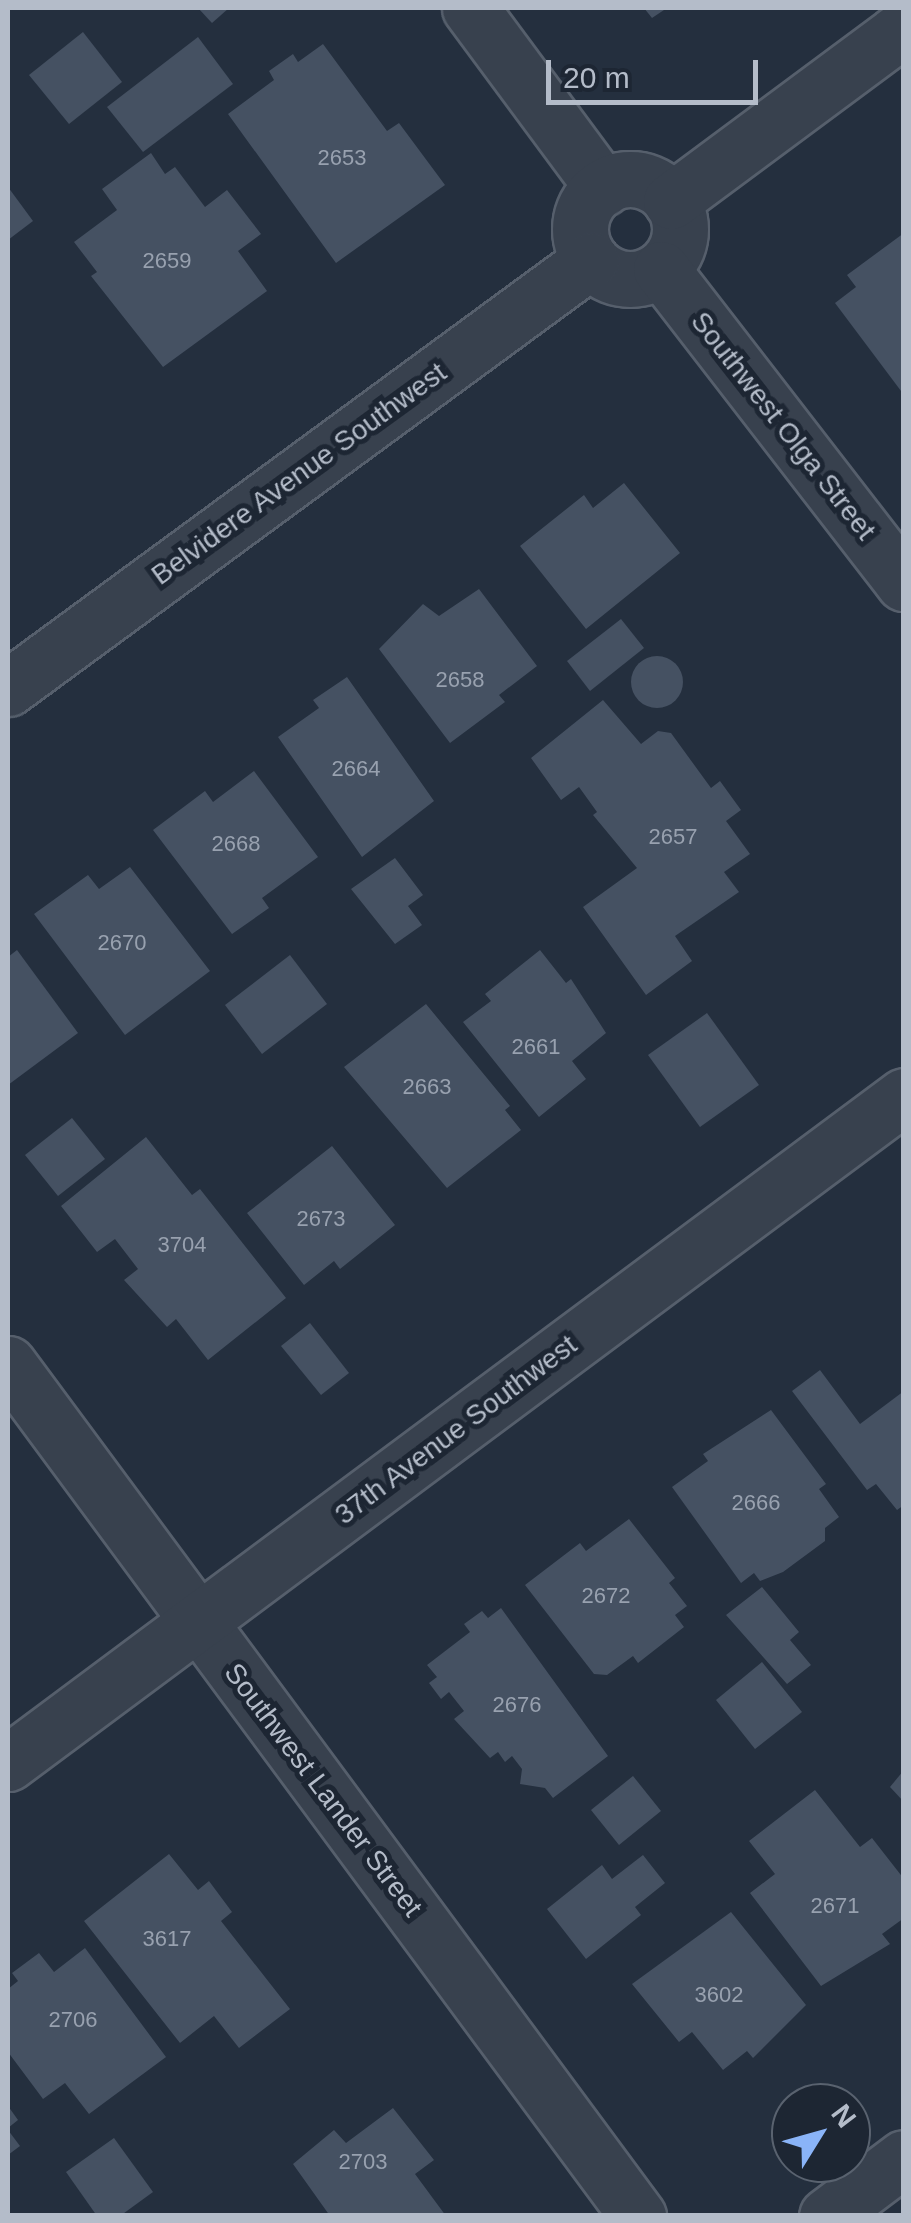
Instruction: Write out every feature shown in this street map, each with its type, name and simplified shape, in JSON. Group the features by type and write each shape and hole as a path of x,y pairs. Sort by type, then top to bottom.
{"street":[{"path":"470,8 603,188"},
{"path":"672,201 904,28"},
{"path":"639,179 672,201 680,239 661,269 620,279 591,260 580,220 603,188 639,179"},
{"name":"Belvidere Avenue Southwest","path":"8,688 591,260"},
{"name":"Southwest Olga Street","path":"661,269 904,582"},
{"name":"37th Avenue Southwest","path":"8,1763 904,1096"},
{"name":"Southwest Lander Street","path":"8,1364 638,2216"},
{"path":"827,2216 904,2158"}],"building":[{"path":"198,8 229,8 212,23"},
{"path":"644,8 667,8 652,18"},
{"path":"83,32 122,82 69,124 29,75"},
{"path":"198,37 233,84 143,152 107,107"},
{"path":"323,44 387,131 399,123 445,185 336,263 228,114 274,80 269,71 293,54 298,62"},
{"path":"151,153 165,174 175,167 205,207 227,190 261,234 238,251 267,291 163,367 91,276 97,272 74,242 117,210 102,189"},
{"path":"8,187 33,221 8,240"},
{"path":"904,233 904,395 835,303 856,287 847,275"},
{"path":"624,483 680,553 586,629 520,546 584,495 593,508"},
{"path":"479,589 537,666 499,695 505,702 450,743 379,649 423,604 439,616"},
{"path":"621,619 644,648 590,691 567,661"},
{"path":"657,656 675,664 683,682 675,700 657,708 639,700 631,682 639,664"},
{"path":"347,677 434,801 362,857 278,737 319,708 313,700"},
{"path":"603,700 641,744 658,731 671,733 711,788 720,781 741,810 726,821 750,854 724,872 739,892 675,936 692,961 646,995 583,907 637,868 593,815 597,812 579,787 561,800 531,758"},
{"path":"254,771 318,857 262,898 269,908 232,934 153,830 205,791 213,802"},
{"path":"395,858 423,895 408,906 422,925 395,944 351,889"},
{"path":"130,867 210,971 125,1035 34,914 88,875 99,889"},
{"path":"17,950 78,1033 8,1085 8,957"},
{"path":"540,950 566,983 571,979 606,1033 572,1061 586,1079 539,1117 463,1022 491,1001 485,994"},
{"path":"290,955 327,1004 262,1054 225,1005"},
{"path":"426,1004 510,1106 505,1110 521,1130 447,1188 344,1067"},
{"path":"707,1013 759,1085 700,1127 648,1055"},
{"path":"72,1118 105,1159 58,1196 25,1155"},
{"path":"146,1137 192,1195 200,1189 286,1298 208,1360 176,1319 167,1327 124,1280 138,1269 115,1239 97,1252 61,1206"},
{"path":"332,1146 395,1225 340,1269 334,1261 304,1285 247,1213"},
{"path":"310,1323 349,1373 321,1395 281,1346"},
{"path":"820,1370 860,1424 904,1391 904,1505 897,1510 876,1484 867,1490 792,1391"},
{"path":"771,1410 826,1484 819,1489 839,1517 825,1528 825,1541 783,1572 760,1581 754,1573 741,1583 672,1487 708,1461 703,1454"},
{"path":"629,1519 675,1578 669,1583 687,1606 675,1615 684,1627 638,1663 633,1656 607,1675 594,1674 525,1585 580,1543 586,1551"},
{"path":"762,1587 799,1632 790,1640 811,1665 787,1684 726,1615"},
{"path":"501,1608 608,1756 553,1798 545,1788 520,1784 522,1769 512,1756 505,1762 498,1752 490,1758 454,1719 464,1711 449,1692 441,1699 429,1683 437,1677 427,1665 470,1632 464,1624 482,1611 488,1618"},
{"path":"762,1662 802,1712 755,1749 716,1700"},
{"path":"904,1770 904,1802 890,1787"},
{"path":"633,1776 661,1811 619,1845 591,1810"},
{"path":"815,1790 860,1847 872,1838 904,1879 904,1918 882,1934 890,1944 821,1986 750,1893 775,1874 749,1841"},
{"path":"169,1854 198,1890 209,1881 232,1912 221,1921 290,2009 239,2048 214,2016 180,2043 84,1921"},
{"path":"643,1855 665,1883 635,1907 641,1915 586,1959 547,1909 602,1865 612,1879"},
{"path":"731,1912 806,2005 753,2058 747,2051 723,2070 692,2032 679,2042 632,1984"},
{"path":"85,1948 166,2057 89,2114 65,2083 43,2099 8,2052 8,1989 18,1981 12,1973 39,1953 54,1972"},
{"path":"8,2106 18,2120 8,2128"},
{"path":"393,2108 434,2160 415,2174 446,2216 330,2216 293,2164 334,2130 346,2143"},
{"path":"8,2130 20,2146 8,2155"},
{"path":"114,2138 153,2192 120,2216 97,2216 66,2172"}]}
